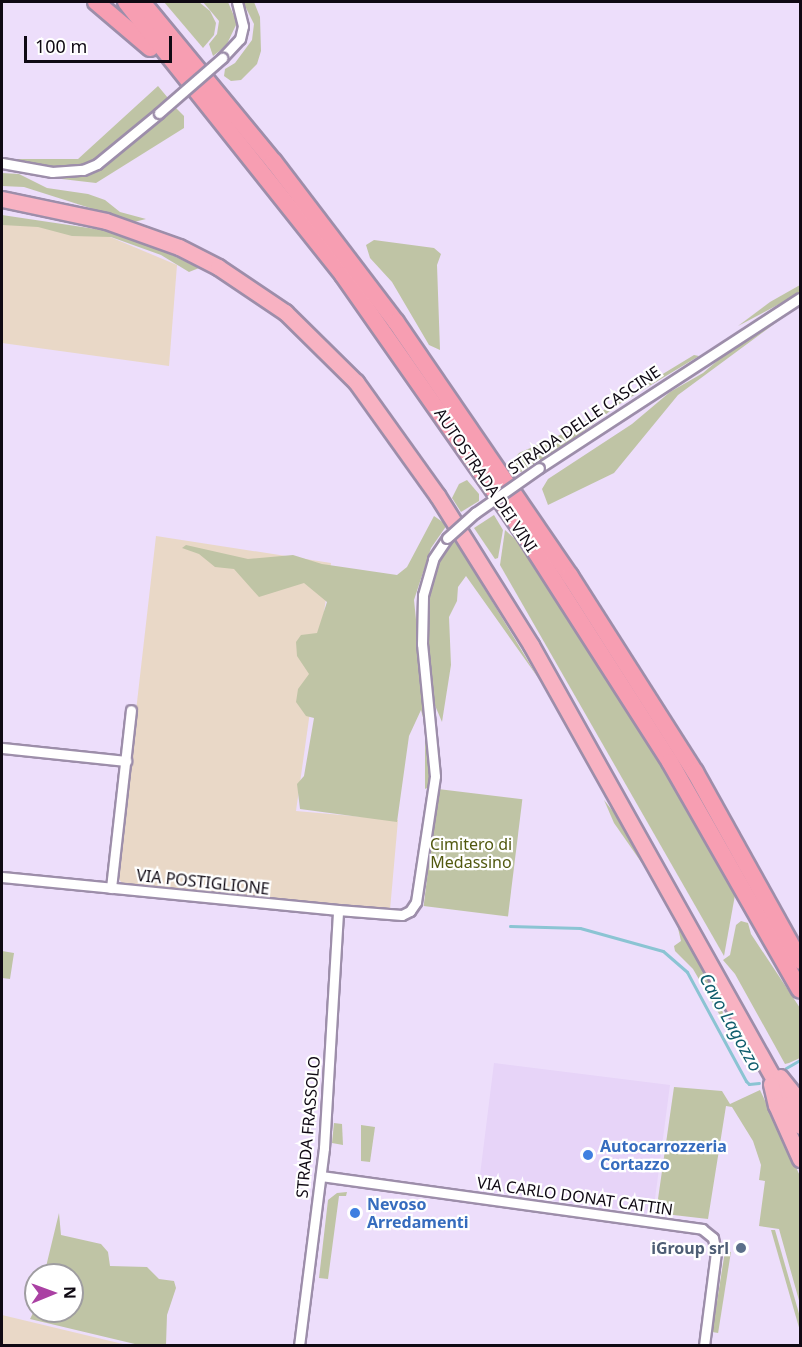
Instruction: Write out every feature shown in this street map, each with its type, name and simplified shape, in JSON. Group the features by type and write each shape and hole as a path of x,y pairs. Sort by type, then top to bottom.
{"highway":[{"path":"96,2 136,33 170,70 274,200 343,275"},
{"name":"AUTOSTRADA DEI VINI","path":"126,2 343,275 582,622 670,762 801,990"},
{"name":"AUTOSTRADA DEI VINI","path":"142,2 274,162 396,322 470,429 570,576 695,772 801,961"},
{"path":"2,199 106,220 179,247 218,267 285,312 344,369 400,440 531,645 801,1126"},
{"path":"769,1070 785,1080 801,1102"},
{"path":"769,1070 776,1105 801,1159"}],"street":[{"path":"2,163 52,172 83,170 98,164 222,58 240,39 243,26 237,2"},
{"name":"STRADA DELLE CASCINE","path":"402,915 416,902 435,776 422,644 423,595 433,559 447,538 475,513 539,468 801,298"},
{"path":"111,888 132,710"},
{"path":"2,748 126,761"},
{"name":"VIA POSTIGLIONE","path":"2,877 402,915"},
{"name":"STRADA FRASSOLO","path":"299,1346 321,1176 338,910"},
{"name":"VIA CARLO DONAT CATTIN","path":"321,1176 702,1229 713,1238 716,1252 704,1346"}],"shaded area":[{"path":"2,221 103,234 177,265 169,366 2,343"},
{"path":"156,536 331,563 296,811 398,820 390,910 122,883 117,877"},
{"path":"494,1063 670,1085 653,1214 596,1206 595,1198 585,1197 582,1205 478,1191"},
{"path":"2,1315 24,1320 24,1323 35,1323 127,1345 2,1345"}],"green space":[{"path":"164,2 199,2 210,11 216,23 214,35 203,48"},
{"path":"203,2 228,2 237,23 226,46 213,56 209,44 217,34 219,21"},
{"path":"243,2 254,2 260,17 261,51 257,64 241,80 231,81 224,76 225,69 235,63 252,40 254,24"},
{"path":"158,86 168,98 94,161 75,167 51,167 11,159 78,159"},
{"path":"176,108 184,116 184,128 96,183 36,176 37,173 57,176 93,172"},
{"path":"2,173 19,174 47,188 88,194 105,200 120,212 146,219 134,222 24,187 2,186"},
{"path":"2,215 109,231 155,247 199,268 189,272 161,255 111,237 72,236 38,227 2,225"},
{"path":"374,240 434,248 441,254 437,265 440,350 429,345 392,282 370,258 366,245"},
{"path":"800,285 800,293 738,326 770,302"},
{"path":"781,319 678,395 614,473 548,505 542,489 548,479 632,424 670,392 703,373 730,350"},
{"path":"694,355 699,356 618,405 543,462 521,472 517,470 513,461 519,453 569,431"},
{"path":"467,480 479,494 479,501 461,512 452,498 459,484"},
{"path":"494,515 503,530 498,558 495,559 474,528"},
{"path":"434,516 447,525 431,548 414,600 430,755 429,787 425,789 425,725 421,710 409,736 397,822 300,809 297,784 304,776 314,718 306,716 296,702 298,689 309,674 297,656 296,642 301,635 317,633 327,602 304,583 259,597 234,569 215,567 199,554 182,548 186,545 248,559 293,555 322,564 397,575 407,567"},
{"path":"505,530 521,544 648,743 735,895 724,956 500,565"},
{"path":"455,540 539,679 466,576 458,587 457,601 449,617 451,665 442,722 434,703 429,667 426,600 444,549"},
{"name":"Cimitero di Medassino","path":"438,789 522,799 508,916 424,906"},
{"path":"604,800 626,828 646,869 614,823"},
{"path":"741,921 748,923 751,934 800,1008 800,1058 789,1063 785,1064 735,974 723,960 730,955 736,925"},
{"path":"677,924 708,975 733,1038 693,969 675,951 674,946 681,941"},
{"path":"2,951 14,953 10,979 2,978"},
{"path":"674,1087 722,1091 730,1104 760,1090 800,1176 800,1304 779,1229 759,1226 765,1181 759,1180 761,1165 753,1141 732,1107 726,1106 708,1219 656,1213"},
{"path":"334,1123 342,1124 343,1145 332,1143"},
{"path":"361,1125 375,1127 370,1162 361,1161"},
{"path":"347,1192 346,1196 339,1196 328,1279 319,1278 328,1200 337,1193"},
{"path":"59,1213 61,1235 101,1244 108,1252 110,1266 147,1267 159,1279 174,1281 176,1288 167,1315 166,1345 139,1345 47,1323 84,1323 84,1263 47,1263"},
{"path":"771,1230 775,1230 800,1317 800,1331"},
{"path":"725,1251 731,1252 718,1333 712,1332"}],"waterway":[{"name":"Cavo Lagozzo","path":"510,926 580,928 663,951 687,972 746,1081 749,1084 759,1083"},
{"name":"Cavo Lagozzo","path":"786,1068 800,1060"}],"place":[{"name":"Autocarrozzeria Cortazzo","path":"588,1155"},
{"name":"Nevoso Arredamenti","path":"355,1213"},
{"name":"iGroup srl","path":"741,1248"}]}
